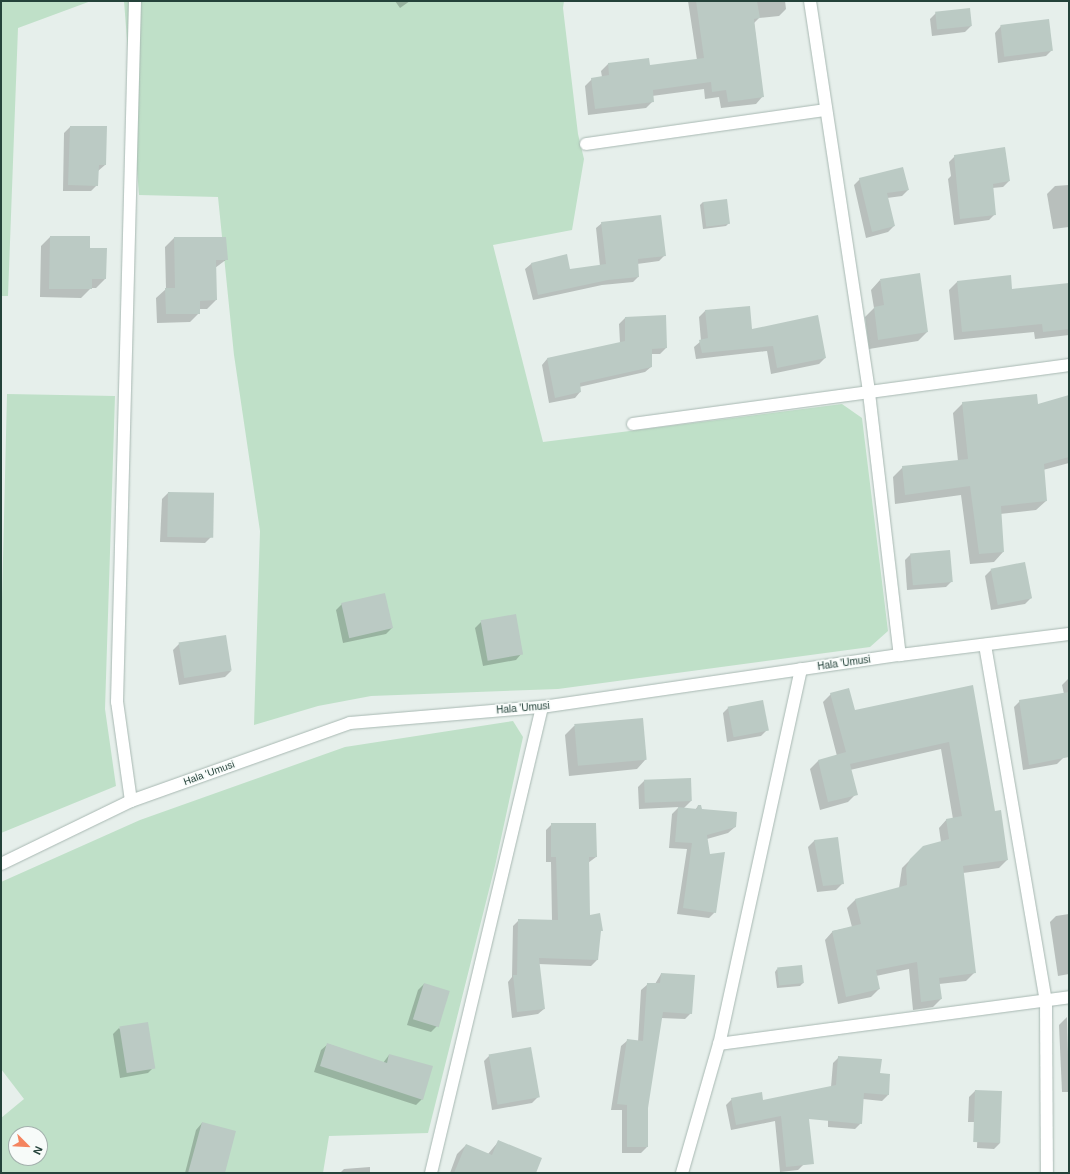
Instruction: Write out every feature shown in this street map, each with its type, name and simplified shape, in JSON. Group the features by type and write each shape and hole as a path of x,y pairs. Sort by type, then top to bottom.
{"street":[{"path":"131,801 117,702 135,1"},
{"path":"810,1 824,110 869,393 900,655"},
{"path":"586,144 824,110"},
{"path":"633,424 869,393 1069,364"},
{"name":"Hala 'Umusi","path":"1,864 131,801 350,723 542,708 900,655 1069,634"},
{"path":"985,645 1046,1000 1047,1173"},
{"path":"682,1173 719,1044 801,669"},
{"path":"431,1173 542,708"},
{"path":"719,1044 1069,997"}],"green space":[{"path":"1,1 91,1 18,28 8,296 1,296"},
{"path":"124,1 564,1 563,8 578,134 584,159 572,230 493,245 543,442 842,404 862,418 888,631 870,647 558,689 371,696 318,706 254,725 260,531 234,355 218,197 139,195"},
{"path":"7,394 115,396 105,709 116,786 1,833 1,641"},
{"path":"513,721 523,737 495,866 428,1133 329,1136 323,1173 1,1173 1,1118 24,1099 1,1069 1,882 140,820 345,747"}],"building":[{"path":"696,1 757,1 760,18 754,19 764,97 728,102 726,90 712,92 711,82 653,90 654,102 595,109 591,78 609,75 608,63 649,58 650,65 704,58"},
{"path":"970,8 972,26 937,30 935,12"},
{"path":"1049,19 1053,51 1004,57 1000,25"},
{"path":"70,126 107,126 106,165 99,165 98,186 68,185"},
{"path":"1005,147 1010,181 993,184 996,215 960,219 954,155"},
{"path":"903,167 909,190 887,193 895,226 872,232 859,178"},
{"path":"727,199 730,224 706,227 703,202"},
{"path":"661,215 666,256 638,259 639,277 608,280 538,295 531,263 567,254 570,269 606,264 601,222"},
{"path":"50,236 90,236 90,248 107,248 106,279 92,279 92,289 49,289"},
{"path":"174,237 226,237 228,260 216,260 217,300 200,301 200,314 166,314 165,288 175,288"},
{"path":"920,273 928,332 878,340 874,307 884,305 880,279"},
{"path":"1011,275 1012,289 1069,283 1069,329 1043,332 1042,324 962,332 957,281"},
{"path":"750,306 752,329 818,315 826,358 777,368 773,346 702,353 699,340 708,338 705,310"},
{"path":"666,315 667,348 652,349 652,367 580,383 581,392 555,398 547,358 625,341 625,317"},
{"path":"1037,394 1038,404 1069,395 1069,457 1044,464 1047,501 1001,506 1004,552 979,554 970,486 905,495 902,466 968,459 962,402"},
{"path":"168,492 214,493 213,538 167,537"},
{"path":"950,550 953,582 913,585 910,553"},
{"path":"1025,562 1032,598 998,605 991,569"},
{"path":"385,593 393,628 349,638 341,603"},
{"path":"516,614 523,654 488,661 481,620"},
{"path":"226,635 232,671 184,678 179,643"},
{"path":"973,685 995,811 1001,810 1008,860 963,866 976,973 939,978 942,999 921,1002 917,962 876,970 880,989 846,997 832,931 861,924 855,899 907,885 906,868 910,859 923,846 949,839 946,819 962,816 949,742 850,764 858,795 828,802 818,760 846,752 830,693 849,688 855,710"},
{"path":"1069,692 1069,757 1029,765 1019,700"},
{"path":"763,700 769,730 734,737 728,707"},
{"path":"643,718 647,760 578,766 574,724"},
{"path":"691,778 692,801 645,803 644,780"},
{"path":"698,805 701,805 702,809 737,812 736,827 707,835 710,854 725,852 716,913 683,908 692,843 675,842 678,807 697,809"},
{"path":"551,823 596,823 597,857 589,857 590,915 600,913 603,931 601,931 598,960 539,958 545,1009 517,1012 513,975 517,975 518,919 558,920 556,857 551,857"},
{"path":"838,837 844,884 823,886 814,840"},
{"path":"802,965 804,983 779,986 777,968"},
{"path":"661,973 695,975 692,1014 663,1012 648,1108 648,1147 627,1147 627,1105 617,1104 627,1039 643,1041 647,983 660,983"},
{"path":"424,983 450,991 439,1027 413,1019"},
{"path":"148,1022 155,1068 127,1073 119,1027"},
{"path":"327,1043 387,1063 389,1054 433,1066 423,1100 320,1066"},
{"path":"531,1047 540,1097 498,1105 489,1054"},
{"path":"838,1056 882,1059 880,1073 890,1074 889,1095 864,1093 862,1124 809,1119 814,1164 786,1167 781,1116 736,1125 731,1098 762,1092 763,1100 836,1085"},
{"path":"975,1090 1002,1091 1000,1143 973,1142"},
{"path":"202,1122 236,1131 225,1173 188,1173"},
{"path":"498,1140 542,1158 536,1173 454,1173 466,1144 492,1155"}]}
